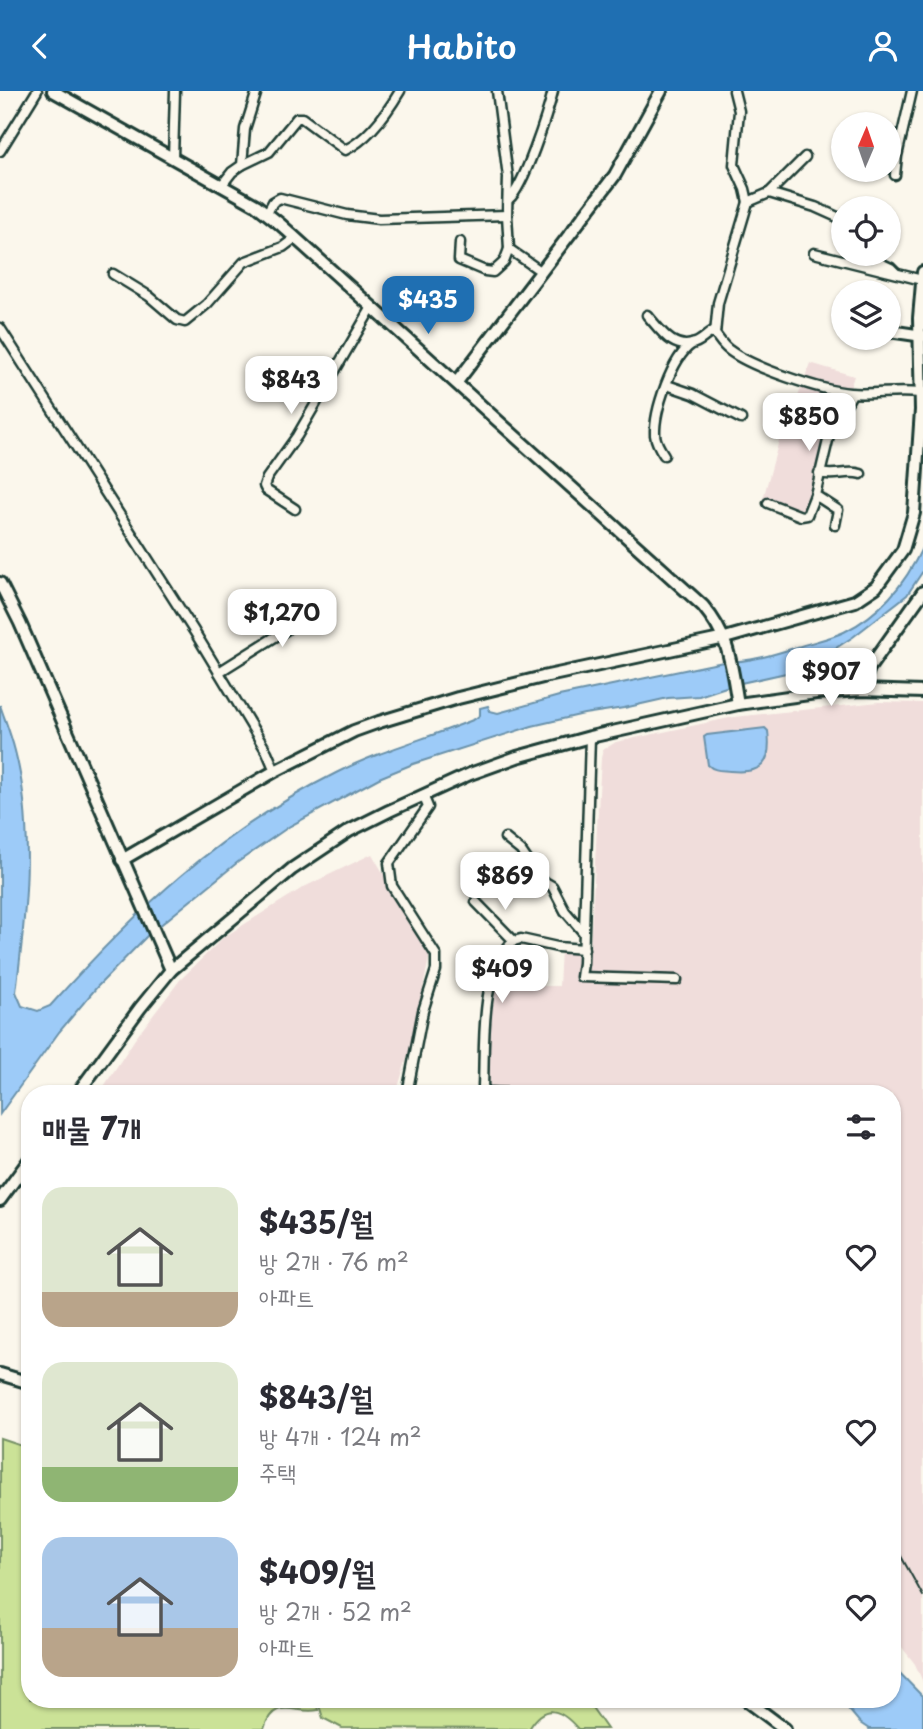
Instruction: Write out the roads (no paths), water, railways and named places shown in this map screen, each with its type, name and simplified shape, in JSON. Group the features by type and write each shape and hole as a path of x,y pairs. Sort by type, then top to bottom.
{"street":[{"path":"0,151 37,91"},
{"path":"53,91 69,96 267,213 457,382 703,606 725,638 738,704"},
{"path":"173,158 175,91"},
{"path":"242,165 245,129 257,91"},
{"path":"221,186 232,172 242,165 270,152 297,118 302,118 345,150 354,146 387,113 400,91"},
{"path":"460,242 459,260 485,271 496,270 504,262 509,249 509,199 498,91"},
{"path":"509,199 515,194 522,179 553,91"},
{"path":"457,382 615,175 661,91"},
{"path":"734,91 739,111 734,165 748,202 718,303 715,334 727,349 765,370 852,394 901,391 920,393"},
{"path":"901,139 912,91"},
{"path":"748,202 769,193 805,157"},
{"path":"769,193 831,214"},
{"path":"267,213 273,202 280,198 347,215 379,219 507,215"},
{"path":"113,274 149,296 177,320 185,322 207,304 244,263 283,247 295,238"},
{"path":"509,249 542,272"},
{"path":"124,864 275,771 355,731 423,708 543,677 725,638 855,601 876,587 903,550 911,530 919,456 923,276 895,274 814,253"},
{"path":"887,266 895,274"},
{"path":"295,509 266,490 264,486 267,478 297,436 372,307"},
{"path":"647,315 671,341 692,344"},
{"path":"0,328 219,672 267,752 275,771"},
{"path":"664,455 655,435 661,399 680,354 715,330"},
{"path":"901,333 921,337"},
{"path":"667,385 693,394 741,419"},
{"path":"768,503 801,516 807,515 815,495 830,432 852,394"},
{"path":"819,473 831,476 853,472 861,474"},
{"path":"815,495 838,510 835,525"},
{"path":"0,583 171,970"},
{"path":"861,690 869,668 923,592"},
{"path":"219,672 286,630 269,604"},
{"path":"84,1085 171,970 292,869 349,831 423,795 505,761 590,737 738,704 816,693 861,690 923,692"},
{"path":"590,737 581,977 677,980"},
{"path":"409,1085 423,1011 436,970 436,955 392,886 389,863 428,807 423,795"},
{"path":"505,838 521,851 540,879 552,886 565,911 583,932"},
{"path":"476,902 514,941"},
{"path":"483,1085 489,987 500,958 508,946 522,939 557,947 584,949"},
{"path":"0,1200 21,1171"},
{"path":"0,1374 21,1380"},
{"path":"756,1708 785,1729"}],"water":[{"path":"923,546 923,571 907,595 853,637 811,664 699,696 668,698 532,726 413,764 379,778 290,826 238,862 147,936 97,987 59,1032 0,1114 0,705 21,780 27,841 23,932 16,992 22,1006 38,1011 50,1006 115,937 181,875 254,821 336,773 475,719 480,715 480,708 488,706 490,711 498,713 559,696 779,653 838,634 857,625 881,607 909,573"},
{"path":"765,728 769,742 763,765 750,771 730,771 708,765 704,737 707,735"},
{"path":"901,1674 923,1697 923,1729 869,1729 848,1708 901,1708"}],"railway":[{"path":"901,1556 923,1596"}]}
